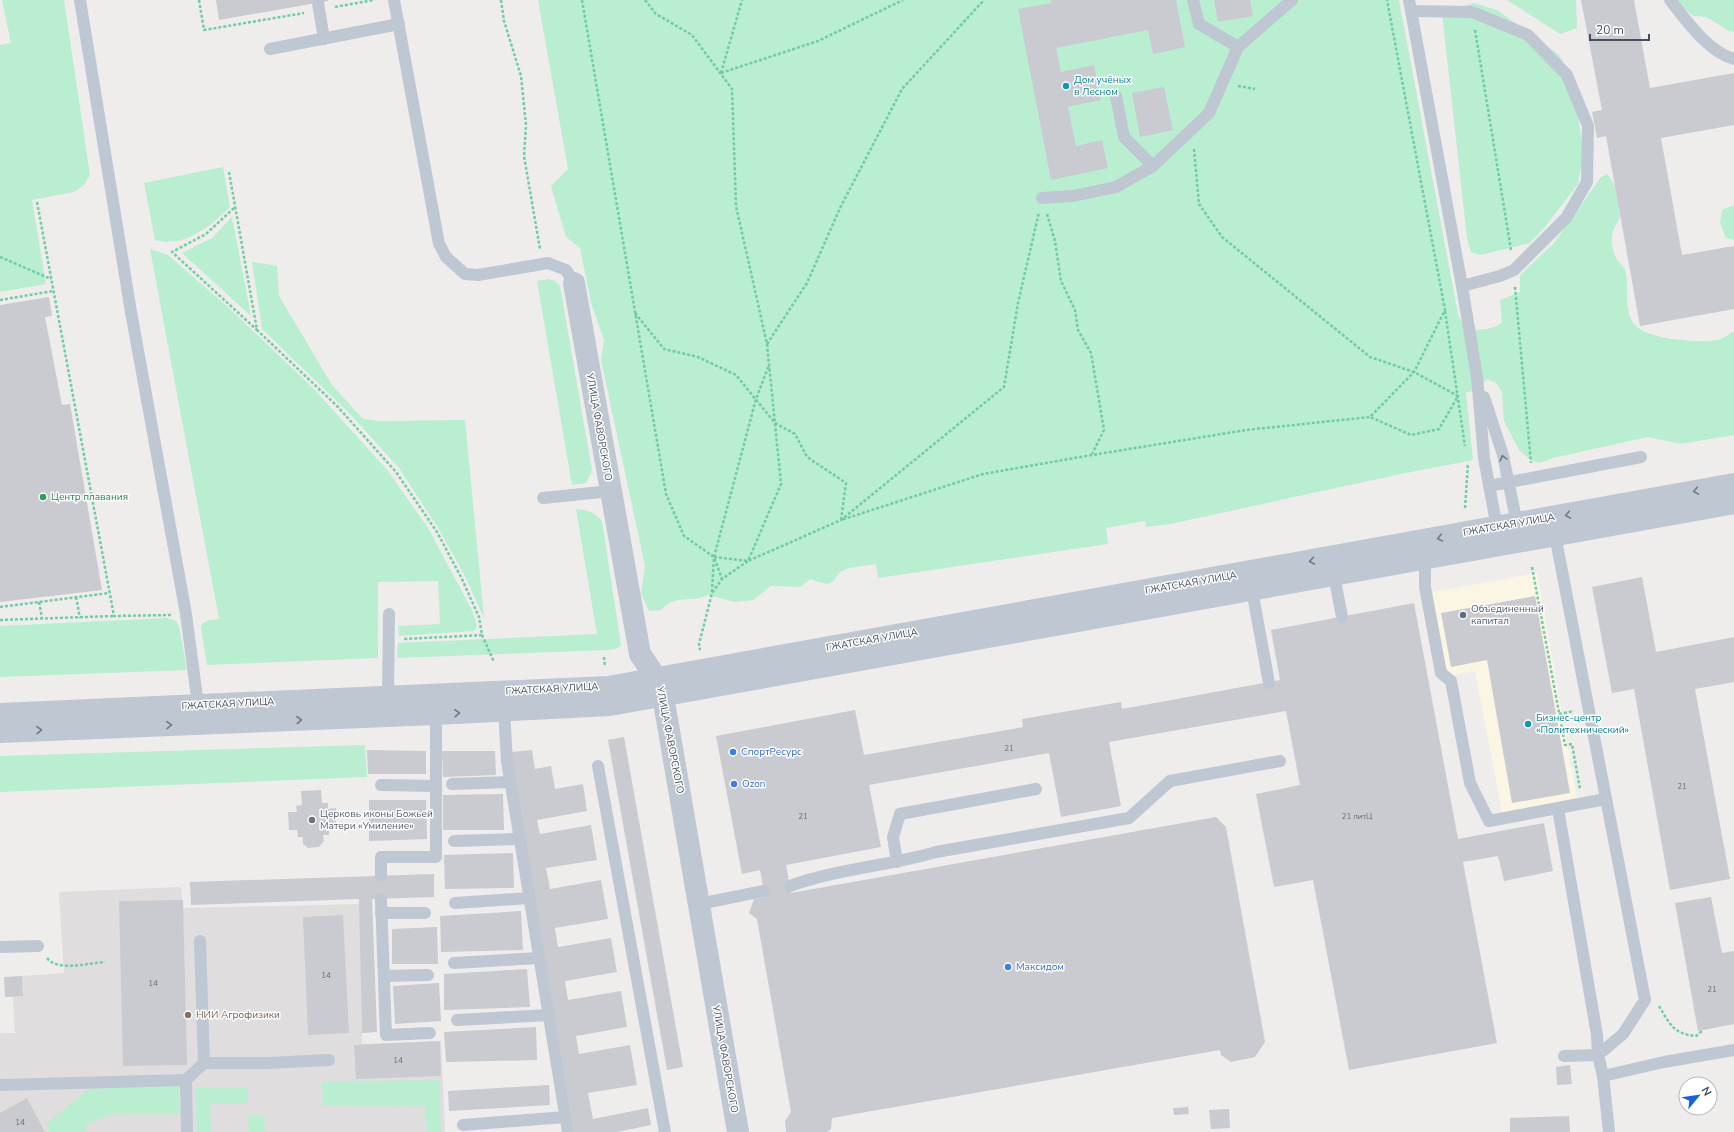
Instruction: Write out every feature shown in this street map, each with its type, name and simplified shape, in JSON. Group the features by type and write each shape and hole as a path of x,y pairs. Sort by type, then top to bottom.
{"street":[{"name":"УЛИЦА ФАВОРСКОГО","path":"574,283 640,654 660,688 738,1132"},
{"name":"ГЖАТСКАЯ УЛИЦА","path":"0,732 436,714 610,705 660,688 1734,484"},
{"name":"ГЖАТСКАЯ УЛИЦА","path":"0,714 608,687 660,688 1252,590 1734,503"}],"lane":[{"path":"80,0 131,312 186,614 198,705"},
{"path":"394,0 439,244 446,257 465,274 478,275 548,263 566,270 574,283"},
{"path":"1193,0 1199,24 1238,47"},
{"path":"1042,198 1073,196 1116,187 1153,166 1209,113 1238,47 1292,0"},
{"path":"1670,0 1695,32 1725,57 1734,59"},
{"path":"318,6 324,38"},
{"path":"1462,286 1500,276 1514,270 1566,218 1587,182 1588,126 1567,74 1528,35 1472,12 1410,6 1462,286 1477,376 1484,458 1489,486 1507,526"},
{"path":"270,49 399,24"},
{"path":"1116,96 1124,137 1153,166"},
{"path":"1477,376 1503,455 1509,483 1507,526"},
{"path":"1489,486 1642,457"},
{"path":"543,498 611,491"},
{"path":"1555,535 1645,1000 1623,1034 1598,1055 1564,1056"},
{"path":"1425,559 1426,587 1441,673 1451,681 1470,783 1489,821 1606,799"},
{"path":"1334,575 1342,617"},
{"path":"1252,590 1269,682"},
{"path":"388,696 389,614"},
{"path":"504,710 505,751 568,1132"},
{"path":"381,876 381,856 436,857 436,714"},
{"path":"790,886 808,880 897,862 936,852 1129,818 1170,781 1280,761"},
{"path":"598,766 664,1132"},
{"path":"452,784 510,782"},
{"path":"381,785 436,786"},
{"path":"897,862 893,837 900,814 1036,789"},
{"path":"1558,809 1597,1036 1598,1055 1603,1076 1609,1132"},
{"path":"454,841 520,839"},
{"path":"699,904 764,891"},
{"path":"455,903 529,898"},
{"path":"381,899 386,1035 430,1033"},
{"path":"381,913 425,913"},
{"path":"200,941 204,1063"},
{"path":"0,947 38,946"},
{"path":"454,963 539,958"},
{"path":"384,976 428,975"},
{"path":"457,1020 548,1015"},
{"path":"1603,1076 1664,1062 1734,1050"},
{"path":"0,1086 186,1080 204,1063 268,1063 329,1060"},
{"path":"186,1080 187,1132"},
{"path":"463,1125 565,1116"}],"path":[{"path":"199,0 204,30 318,6 374,0"},
{"path":"501,0 504,21 521,76 526,125 524,156 542,264"},
{"path":"582,0 666,494 684,536 714,557 748,561"},
{"path":"583,7 586,0"},
{"path":"645,0 656,14 692,35 732,89 736,206 767,344 781,484 748,561"},
{"path":"721,73 742,0"},
{"path":"721,73 818,41 903,0"},
{"path":"767,344 807,283 840,208 902,89 984,0"},
{"path":"1387,0 1445,310 1465,447"},
{"path":"1472,12 1514,270 1529,451"},
{"path":"1192,129 1199,204 1222,237 1370,356 1414,372 1458,396"},
{"path":"229,172 234,208 258,330"},
{"path":"1042,198 1055,241 1061,281 1075,310 1078,330 1091,353 1104,430 1092,455"},
{"path":"841,520 1004,386 1018,303 1042,198"},
{"path":"37,202 114,616"},
{"path":"234,208 206,234 172,252 258,330 338,407 396,472 437,532 458,572 479,617 482,636 494,662"},
{"path":"0,257 51,279"},
{"path":"0,300 53,291"},
{"path":"1370,417 1414,372 1445,310"},
{"path":"635,313 664,349 698,357 736,375 775,423 795,434 807,457 846,483 841,520"},
{"path":"699,644 712,593 714,557 756,399 769,364"},
{"path":"712,593 722,579 748,561 841,520 983,474 1246,430 1370,417 1411,435 1439,429 1458,396"},
{"path":"1465,508 1468,462"},
{"path":"714,557 722,579"},
{"path":"1532,567 1565,745 1572,744 1581,793"},
{"path":"0,607 109,594"},
{"path":"76,598 80,618"},
{"path":"39,602 42,618"},
{"path":"0,620 186,614"},
{"path":"389,639 482,636"},
{"path":"38,946 51,963 64,965 105,962"},
{"path":"1657,1002 1669,1023 1682,1034 1696,1036 1703,1030"}],"shaded area":[{"name":"Бизнес-центр «Политехнический»","path":"1537,573 1577,798 1502,812 1475,671 1444,677 1428,593"},
{"name":"НИИ Агрофизики","path":"181,887 183,908 360,904 362,1044 441,1041 445,1132 0,1132 0,1033 15,1033 13,996 23,996 22,976 64,973 59,892"}],"green space":[{"path":"2,0 64,0 90,175 84,185 74,192 32,200 46,284 0,292 0,45 11,43"},
{"path":"538,0 1399,0 1458,314 1465,330 1489,328 1498,326 1502,323 1500,300 1520,292 1520,275 1554,243 1601,177 1607,174 1611,178 1615,189 1620,218 1613,232 1612,247 1616,258 1625,270 1629,312 1634,324 1650,334 1661,337 1699,341 1718,340 1734,331 1734,435 1680,444 1648,437 1553,458 1539,463 1531,460 1519,450 1504,421 1502,392 1496,383 1487,379 1478,388 1473,391 1466,392 1473,460 1170,524 1146,527 1145,521 1106,528 1108,544 878,578 876,564 842,571 831,583 820,583 811,579 800,587 771,586 753,600 735,602 708,595 678,600 666,605 661,610 649,611 641,594 645,566 601,360 604,340 591,303 580,248 566,237 551,186 568,169"},
{"path":"1507,0 1576,0 1577,28 1560,34"},
{"path":"1678,0 1734,0 1734,32 1729,31 1706,17 1693,16 1678,3"},
{"path":"1474,3 1497,10 1559,55 1571,77 1584,152 1578,184 1545,227 1530,243 1481,255 1471,252 1467,238 1442,13"},
{"path":"223,167 230,207 214,222 196,234 176,241 166,242 155,240 144,183"},
{"path":"1734,205 1734,240 1726,238 1720,222 1722,210"},
{"path":"232,217 251,316 182,253 212,238"},
{"path":"150,249 168,255 229,308 313,388 388,471 428,528 473,612 477,626 474,631 399,636 398,626 440,624 438,581 378,582 378,658 207,665 201,628 202,624 209,620 219,619"},
{"path":"252,262 277,266 279,296 332,385 363,419 378,421 465,420 484,618 466,578 438,528 399,468 351,415 262,329"},
{"path":"548,279 555,281 560,286 592,470 586,483 572,485 537,281"},
{"path":"576,509 590,512 602,521 621,645 616,649 608,650 397,658 398,643 597,634"},
{"path":"167,618 176,621 179,626 187,670 0,677 0,626"},
{"path":"365,745 367,777 0,792 0,756"},
{"path":"439,1080 441,1132 427,1132 425,1105 323,1106 322,1082"},
{"path":"179,1085 179,1114 113,1113 85,1125 87,1132 50,1132 46,1124 89,1089"},
{"path":"247,1087 248,1103 210,1104 211,1132 197,1132 195,1088"},
{"path":"248,1115 264,1115 265,1132 249,1132"}],"building":[{"path":"216,0 328,0 328,1 219,20"},
{"name":"Дом учёных в Лесном","path":"1051,0 1176,0 1185,47 1153,54 1148,30 1056,48 1061,72 1094,65 1101,100 1068,107 1076,146 1102,140 1108,168 1051,180 1018,9 1052,3"},
{"path":"1214,0 1250,0 1253,16 1218,22"},
{"path":"1581,0 1634,0 1650,88 1734,73 1734,125 1661,138 1682,255 1734,246 1734,309 1640,326 1606,136 1597,138 1592,112 1602,110"},
{"path":"1164,87 1173,130 1140,137 1132,93"},
{"name":"Центр плавания","path":"49,297 52,316 45,317 62,405 70,404 102,590 0,602 0,305"},
{"path":"1642,577 1656,652 1734,637 1734,682 1695,689 1730,879 1670,890 1634,689 1612,693 1592,587"},
{"name":"Бизнес-центр «Политехнический»","path":"1535,596 1570,793 1512,803 1487,660 1451,667 1441,613"},
{"path":"1414,603 1458,839 1544,823 1553,871 1504,881 1498,856 1463,862 1497,1043 1349,1070 1313,880 1274,887 1256,794 1300,785 1286,711 1109,742 1121,806 1061,817 1049,753 869,785 881,847 786,865 791,893 1216,817 1226,827 1265,1042 1255,1057 1231,1062 1221,1055 1220,1050 832,1118 831,1129 827,1132 786,1132 785,1121 791,1112 757,919 749,913 754,899 765,897 764,891 760,870 742,874 716,736 855,710 864,755 1023,727 1022,719 1121,702 1122,709 1280,680 1271,630"},
{"path":"624,737 683,1067 667,1070 608,740"},
{"path":"367,750 426,751 426,774 368,774"},
{"path":"532,750 535,769 551,766 555,789 583,784 587,811 537,820 540,834 591,825 597,860 546,868 550,889 601,880 608,919 555,928 558,947 611,938 617,972 565,981 568,1000 621,991 627,1027 576,1036 579,1054 630,1045 637,1085 588,1093 593,1119 648,1108 651,1125 617,1132 574,1132 511,752"},
{"path":"442,751 495,751 496,775 443,777"},
{"name":"Церковь иконы Божьей Матери «Умиление»","path":"321,790 322,803 328,803 328,809 336,808 336,827 329,828 329,835 323,835 324,841 319,847 308,848 303,844 303,837 298,837 297,830 289,830 288,812 297,812 296,806 302,805 301,791"},
{"path":"503,794 504,830 443,830 443,795"},
{"path":"369,800 426,800 427,839 369,841"},
{"path":"513,853 514,888 445,889 444,855"},
{"path":"434,874 434,897 372,899 377,1032 362,1033 359,899 191,905 190,882"},
{"path":"1711,897 1722,953 1734,951 1734,1024 1698,1031 1675,903"},
{"path":"183,900 187,1065 123,1066 119,901"},
{"path":"521,911 523,950 441,952 440,916"},
{"path":"343,915 349,1033 308,1035 303,917"},
{"path":"437,927 438,964 392,964 392,929"},
{"path":"527,969 530,1007 444,1010 444,974"},
{"path":"22,976 23,996 5,997 4,977"},
{"path":"439,983 441,1021 395,1024 393,986"},
{"path":"536,1027 537,1060 446,1062 444,1032"},
{"path":"440,1041 441,1076 356,1079 354,1045"},
{"path":"1570,1065 1572,1084 1557,1085 1556,1067"},
{"path":"549,1085 550,1105 449,1111 448,1091"},
{"path":"27,1098 45,1132 0,1132 0,1113"},
{"path":"1188,1107 1189,1114 1174,1115 1173,1108"},
{"path":"1229,1109 1230,1128 1211,1129 1209,1110"},
{"path":"1569,1116 1570,1132 1510,1132 1510,1118"}],"place":[{"name":"Дом учёных в Лесном","path":"1066,86"},
{"name":"Центр плавания","path":"43,497"},
{"name":"Объединенный капитал","path":"1463,615"},
{"name":"Бизнес-центр «Политехнический»","path":"1528,724"},
{"name":"СпортРесурс","path":"733,752"},
{"name":"Ozon","path":"734,784"},
{"name":"Церковь иконы Божьей Матери «Умиление»","path":"312,820"},
{"name":"Максидом","path":"1008,967"},
{"name":"НИИ Агрофизики","path":"188,1015"}]}
